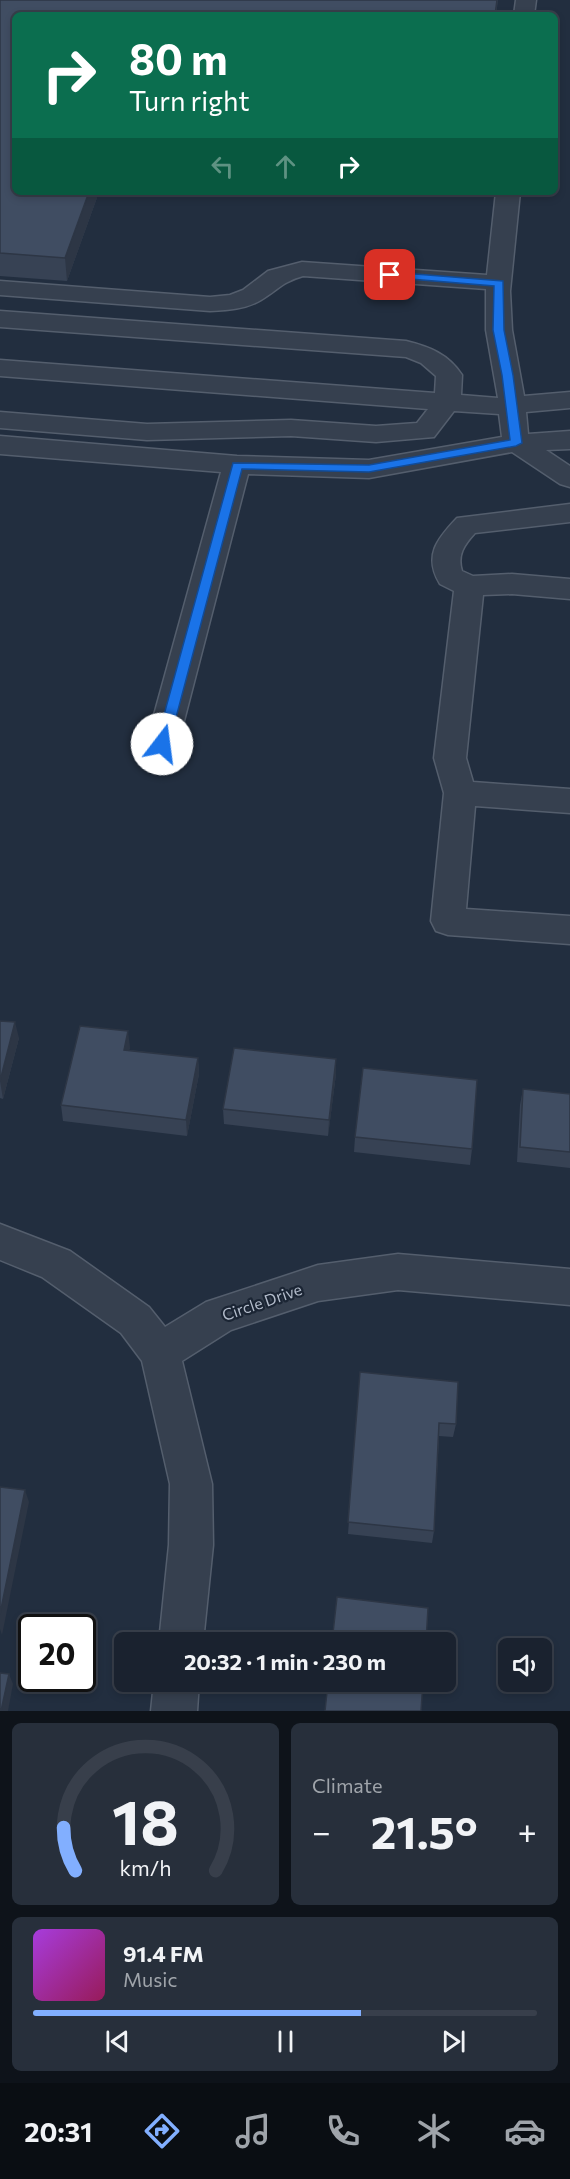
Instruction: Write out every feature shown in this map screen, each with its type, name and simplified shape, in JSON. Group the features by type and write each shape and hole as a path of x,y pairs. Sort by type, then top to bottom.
{"street":[{"path":"508,195 499,283 499,330 516,443 570,478"},
{"path":"0,288 210,304 234,302 252,295 277,276 302,269 499,283"},
{"path":"0,319 425,352 440,363 449,375 447,402 425,431 376,434 291,428 147,432 0,420"},
{"path":"0,368 511,406 570,400"},
{"path":"0,445 237,465 369,469 516,443 570,440"},
{"path":"162,744 237,465"},
{"path":"570,513 467,525 450,542 445,562 450,577 469,586 512,584 570,589"},
{"path":"469,586 450,758 460,793 448,921 570,930"},
{"path":"460,793 570,801"},
{"path":"0,1242 56,1264 135,1320 160,1353 191,1484 192,1545 182,1632"},
{"name":"Circle Drive","path":"160,1353 220,1315 318,1283 398,1272 570,1287"},
{"path":"174,1711 176,1692"}],"building":[{"path":"0,0 497,0 495,12 12,12 12,195 88,195 65,258 0,253"},
{"path":"0,1021 15,1022 0,1081"},
{"path":"80,1026 128,1031 124,1050 198,1058 186,1120 61,1105"},
{"path":"234,1048 336,1059 329,1120 223,1109"},
{"path":"363,1068 477,1080 472,1149 355,1137"},
{"path":"523,1089 570,1094 570,1152 520,1147"},
{"path":"360,1372 458,1382 456,1424 439,1423 434,1531 348,1522"},
{"path":"0,1487 25,1490 0,1614"},
{"path":"337,1597 428,1608 427,1632 333,1632"},
{"path":"0,1673 9,1674 1,1711 0,1711"},
{"path":"327,1692 422,1692 421,1711 325,1711"}],"route":[{"path":"162,744 237,465 369,469 516,443 508,375 499,330 499,283 390,275"}]}
